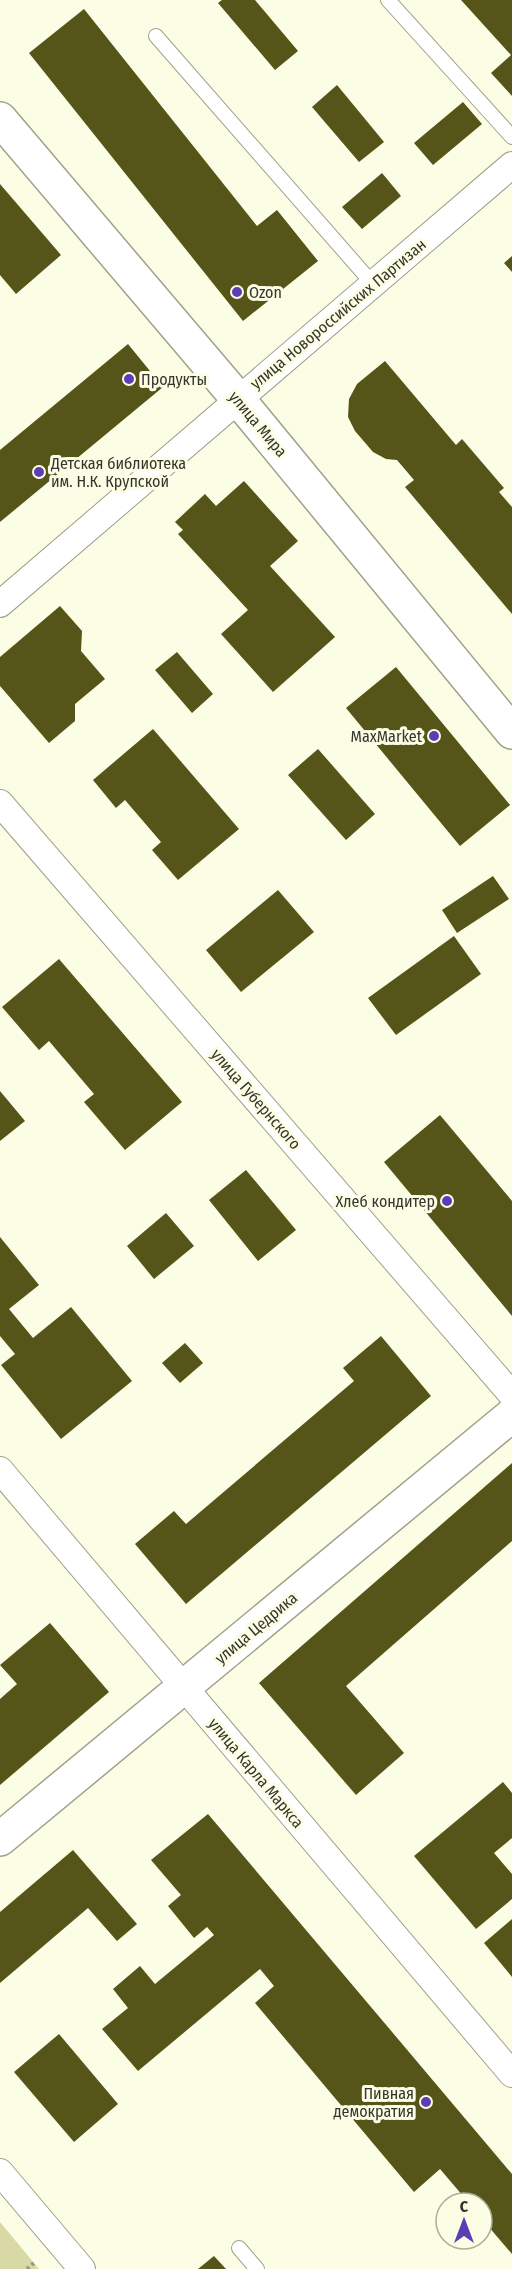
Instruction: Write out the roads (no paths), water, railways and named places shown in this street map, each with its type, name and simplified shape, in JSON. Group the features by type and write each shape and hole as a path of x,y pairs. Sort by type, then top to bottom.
{"street":[{"name":"улица Мира","path":"0,119 237,399 512,732"},
{"name":"улица Новороссийских Партизан","path":"0,604 512,165"},
{"name":"улица Губернского","path":"0,803 512,1412"},
{"name":"улица Цедрика","path":"0,1839 512,1412"},
{"name":"улица Карла Маркса","path":"0,1470 512,2074"},
{"path":"0,2172 82,2269"}],"lane":[{"path":"388,0 512,137"},
{"path":"156,36 373,284"},
{"path":"239,2248 257,2269"}],"place":[{"name":"Ozon","path":"237,292"},
{"name":"Продукты","path":"129,379"},
{"name":"Детская библиотека им. Н.К. Крупской","path":"39,472"},
{"name":"MaxMarket","path":"434,736"},
{"name":"Хлеб кондитер","path":"447,1201"},
{"name":"Пивная демократия","path":"426,2102"}]}
